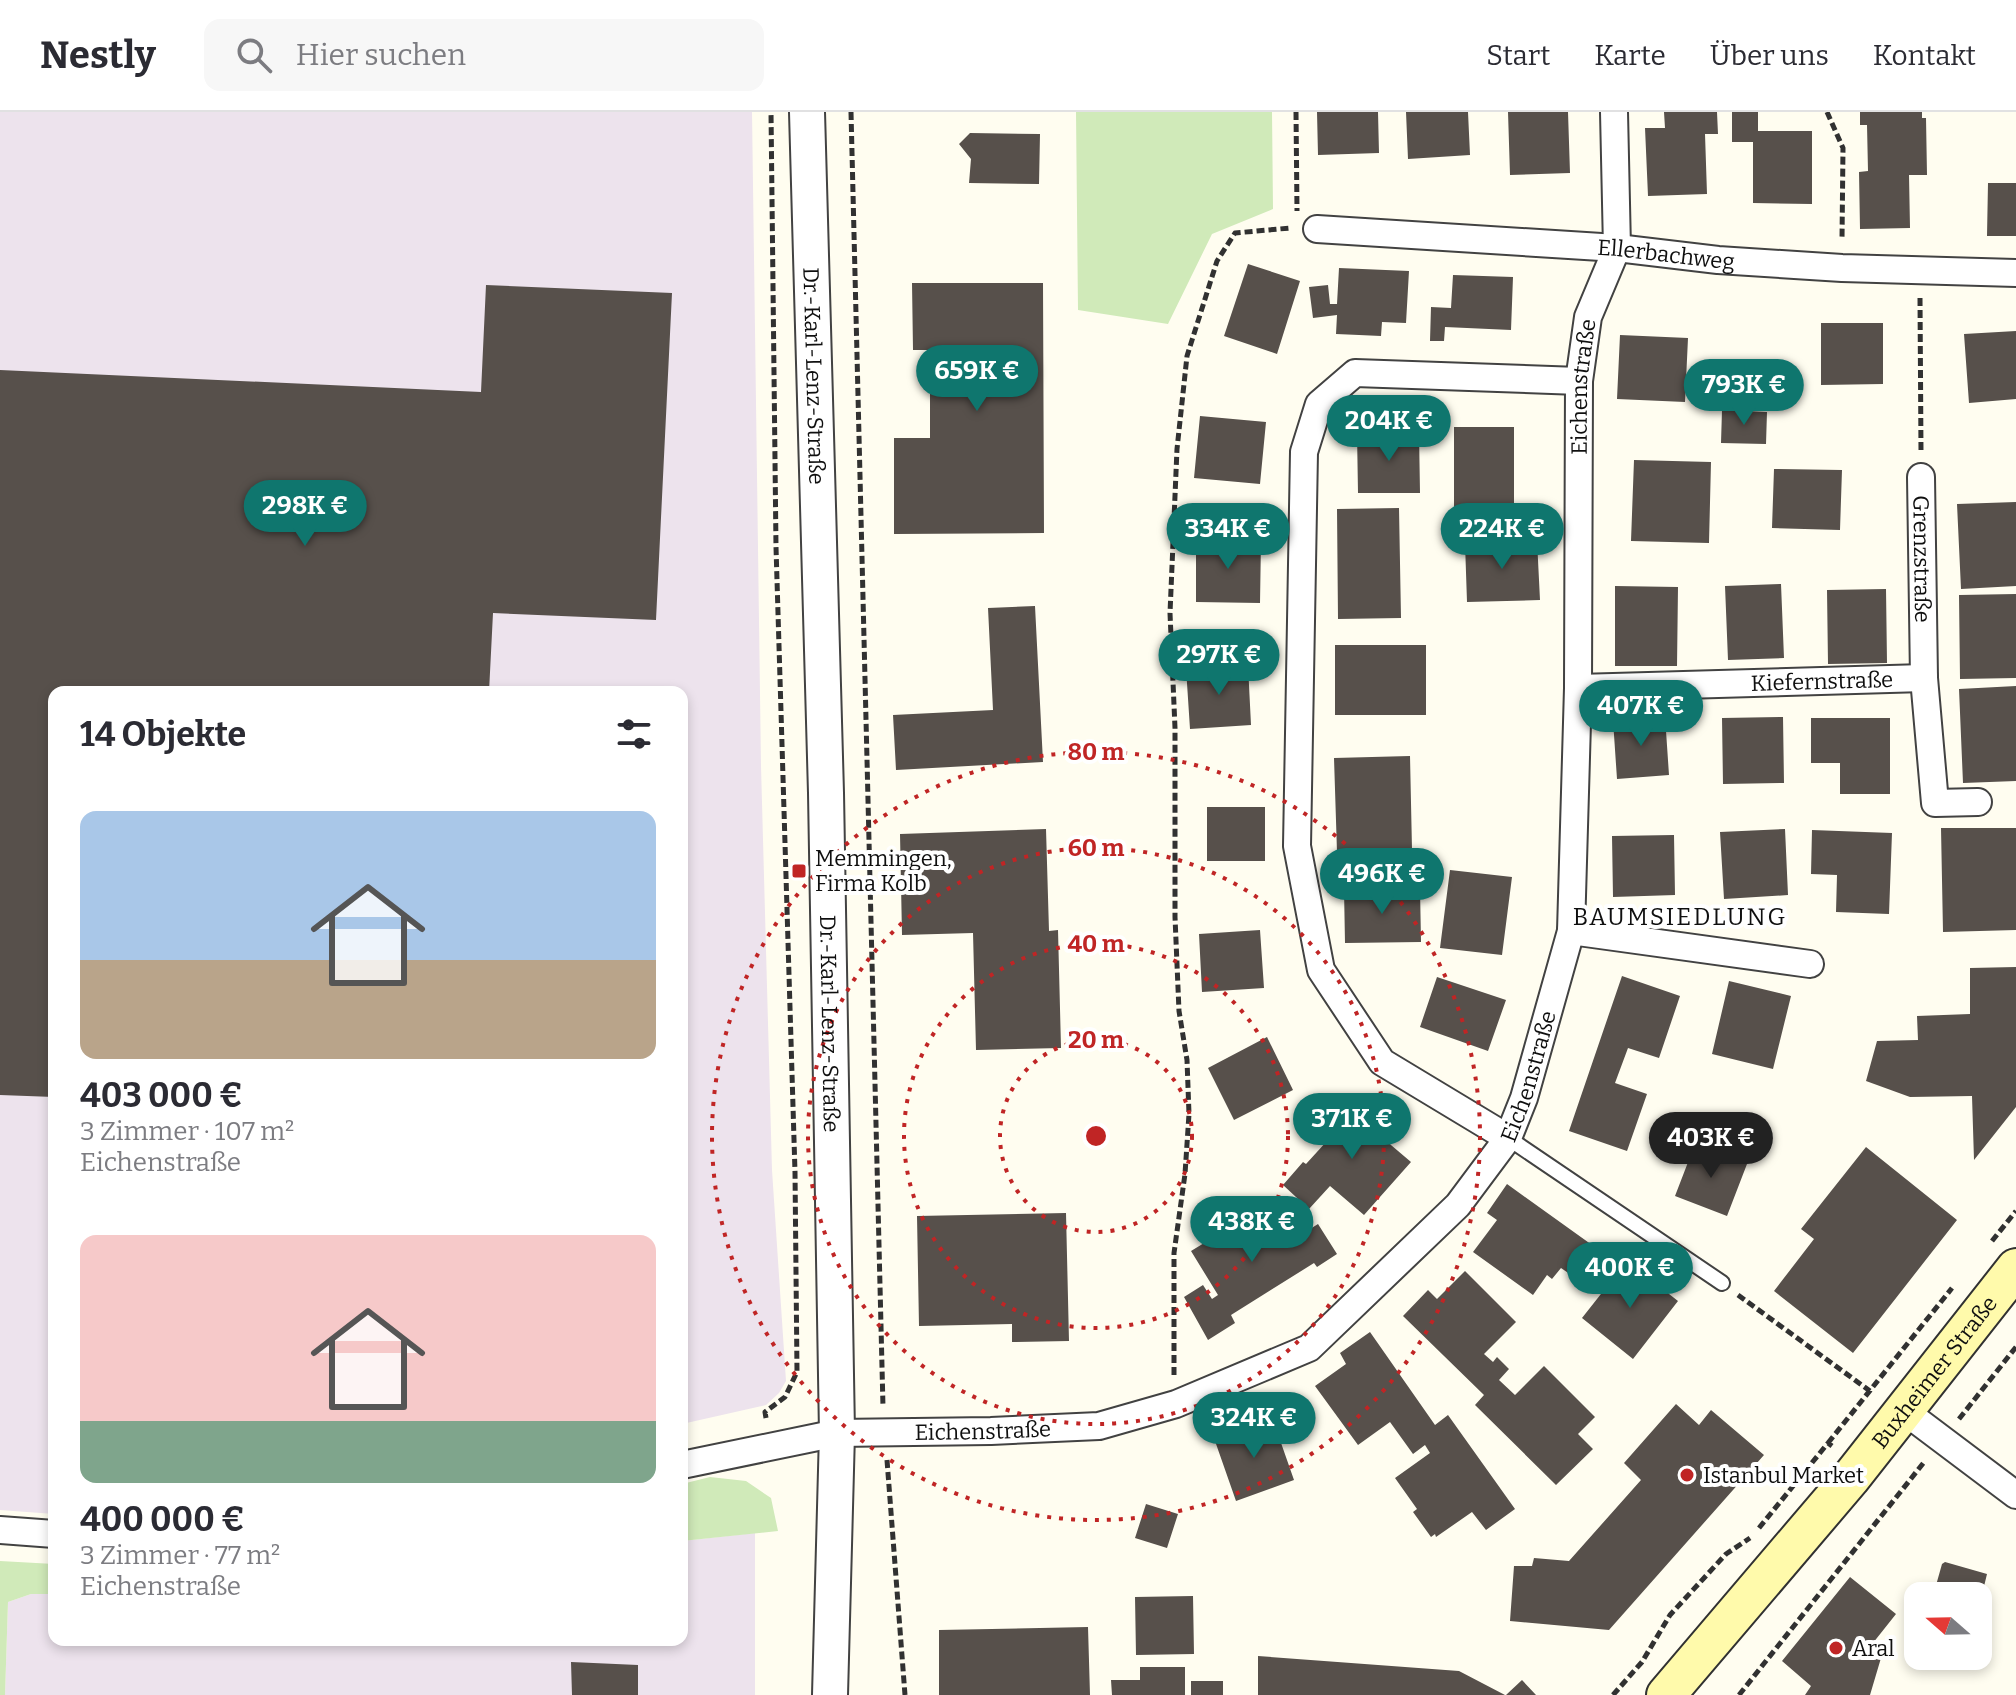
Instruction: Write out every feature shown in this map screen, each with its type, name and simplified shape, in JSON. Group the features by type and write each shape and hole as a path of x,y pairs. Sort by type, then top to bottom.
{"main road":[{"name":"Buxheimer Straße","path":"1666,1695 1850,1479 2016,1268"}],"street":[{"name":"Dr.-Karl-Lenz-Straße","path":"807,112 826,793 837,1433 830,1695"},
{"path":"1614,112 1617,248"},
{"name":"Ellerbachweg","path":"1307,228 1617,248 1718,260 1842,268 2016,273"},
{"name":"Eichenstraße","path":"688,1464 837,1433 1099,1426 1176,1404 1309,1348 1458,1205 1508,1138 1524,1098 1571,931 1578,688 1579,381 1588,317 1617,248"},
{"path":"1508,1138 1382,1062 1321,970 1297,846 1304,452 1319,404 1355,373 1579,381"},
{"name":"Grenzstraße","path":"1921,477 1924,678 1935,803 1978,802"},
{"name":"Kiefernstraße","path":"1578,688 1924,678"},
{"path":"1571,931 1810,964"},
{"path":"1903,1410 2016,1495"},
{"path":"0,1530 48,1534"}],"lane":[{"path":"1508,1138 1722,1283"}],"path":[{"path":"767,1447 765,1412 785,1397 797,1372 795,1172 776,547 771,112"},
{"path":"851,112 878,1170"},
{"path":"1176,1404 1172,1295 1189,1114 1187,1060 1179,1011 1175,917 1175,728 1170,613 1177,449 1187,356 1217,261 1235,233 1307,228 1296,112"},
{"path":"1827,112 1843,148 1842,268"},
{"name":"Grenzstraße","path":"1920,270 1921,477"},
{"path":"1722,1283 1870,1391"},
{"path":"1739,1695 2016,1347"}],"shaded area":[{"path":"0,112 752,112 761,766 772,1170 786,1381 766,1405 688,1423 688,686 48,686 48,1514 0,1510"},
{"path":"755,1533 755,1695 5,1695 8,1602 31,1594 48,1594 48,1646 688,1646 688,1540"}],"green space":[{"path":"1076,112 1272,112 1273,209 1212,234 1168,324 1078,310"},
{"path":"710,1477 746,1481 771,1498 778,1531 688,1540 688,1482"},
{"path":"0,1561 48,1564 48,1594 31,1594 8,1602 5,1695 0,1695"}],"building":[{"path":"1317,112 1378,112 1379,153 1318,155"},
{"path":"1406,112 1468,112 1470,155 1408,159"},
{"path":"1508,112 1568,112 1570,173 1510,175"},
{"path":"1664,112 1717,112 1718,134 1705,134 1707,194 1648,196 1645,128 1665,128"},
{"path":"1732,112 1758,112 1758,131 1812,131 1812,204 1753,203 1753,142 1732,142"},
{"path":"1860,112 1922,112 1922,118 1926,118 1927,175 1909,175 1910,228 1860,229 1859,172 1868,171 1867,125 1860,125"},
{"path":"970,133 1040,134 1039,184 969,183 971,159 959,144"},
{"path":"1988,183 2016,183 2016,236 1987,236"},
{"path":"1248,264 1300,281 1277,354 1224,336"},
{"path":"1339,268 1409,271 1406,323 1382,322 1381,336 1336,334 1337,315 1313,318 1309,287 1328,285 1330,304 1337,304"},
{"path":"1453,275 1513,277 1511,330 1445,327 1444,341 1430,341 1431,307 1451,308"},
{"path":"912,283 1043,283 1044,533 894,534 894,438 930,438 930,350 913,350"},
{"path":"486,285 672,293 656,620 493,613 489,686 48,686 48,1097 0,1095 0,370 481,392"},
{"path":"1821,323 1883,323 1883,384 1821,385"},
{"path":"2016,331 2016,399 1969,403 1964,334"},
{"path":"1620,335 1688,338 1685,402 1617,399"},
{"path":"1722,410 1767,412 1766,444 1721,443"},
{"path":"1200,416 1266,422 1260,484 1194,478"},
{"path":"1454,427 1514,427 1514,510 1454,510"},
{"path":"1419,432 1420,493 1358,493 1357,433"},
{"path":"1634,460 1711,462 1709,543 1631,541"},
{"path":"1774,469 1842,470 1840,530 1772,528"},
{"path":"2016,502 2016,586 1961,589 1957,504"},
{"path":"1399,508 1401,618 1338,619 1337,509"},
{"path":"1196,540 1261,540 1260,603 1196,602"},
{"path":"1537,540 1540,600 1467,602 1465,543"},
{"path":"1781,584 1784,658 1728,660 1725,586"},
{"path":"1615,586 1678,587 1677,666 1615,666"},
{"path":"1886,589 1887,663 1828,664 1827,590"},
{"path":"2016,594 2016,678 1960,679 1959,595"},
{"path":"1035,606 1043,762 896,770 893,715 993,710 988,608"},
{"path":"1335,645 1426,645 1426,715 1335,715"},
{"path":"1248,665 1251,725 1190,729 1186,668"},
{"path":"2016,686 2016,781 1963,783 1959,689"},
{"path":"1665,716 1669,775 1617,779 1613,720"},
{"path":"1783,717 1784,783 1723,784 1722,718"},
{"path":"1811,718 1890,718 1890,794 1840,794 1840,763 1811,763"},
{"path":"1410,756 1412,849 1337,852 1334,758"},
{"path":"1207,807 1265,807 1265,861 1207,861"},
{"path":"1941,828 2016,828 2016,930 1943,932"},
{"path":"1046,829 1049,931 1058,930 1061,1048 976,1050 973,933 902,935 900,834"},
{"path":"1785,829 1788,895 1724,899 1720,832"},
{"path":"1812,830 1892,833 1889,914 1836,912 1837,875 1811,874"},
{"path":"1674,835 1675,895 1613,897 1612,836"},
{"path":"1450,870 1512,877 1502,955 1440,948"},
{"path":"1420,888 1421,942 1345,943 1344,889"},
{"path":"1260,930 1264,988 1202,992 1199,934"},
{"path":"2016,967 2016,1107 1974,1160 1972,1096 1910,1097 1866,1081 1877,1041 1918,1040 1917,1016 1970,1014 1970,968"},
{"path":"1622,976 1680,996 1659,1058 1628,1048 1615,1083 1647,1094 1627,1151 1569,1131"},
{"path":"1437,977 1506,1000 1488,1051 1420,1027"},
{"path":"1729,981 1791,996 1773,1069 1712,1054"},
{"path":"1267,1037 1293,1090 1234,1120 1208,1068"},
{"path":"1361,1093 1391,1119 1378,1134 1411,1162 1364,1215 1330,1186 1309,1209 1283,1185 1348,1118 1343,1113"},
{"path":"1695,1144 1747,1164 1727,1216 1675,1196"},
{"path":"1866,1147 1957,1220 1853,1353 1774,1291 1814,1239 1801,1229"},
{"path":"1507,1184 1599,1250 1577,1279 1561,1268 1552,1279 1547,1275 1533,1295 1473,1252 1497,1220 1487,1213"},
{"path":"1275,1200 1299,1236 1318,1224 1337,1254 1317,1267 1314,1263 1231,1315 1235,1323 1208,1340 1184,1297 1203,1285 1212,1299 1218,1295 1191,1251"},
{"path":"1066,1213 1069,1341 1012,1342 1012,1324 919,1326 917,1216"},
{"path":"1627,1261 1678,1301 1633,1359 1582,1318"},
{"path":"1465,1271 1516,1322 1484,1354 1493,1362 1497,1357 1509,1369 1499,1380 1515,1395 1544,1366 1595,1417 1578,1434 1593,1449 1556,1485 1475,1405 1484,1395 1403,1316 1428,1290 1437,1299"},
{"path":"1370,1332 1435,1425 1448,1415 1515,1509 1486,1530 1472,1512 1436,1537 1435,1534 1431,1537 1413,1512 1417,1509 1395,1478 1430,1453 1425,1445 1413,1454 1390,1422 1358,1445 1315,1386 1346,1364 1340,1353"},
{"path":"1676,1404 1699,1425 1711,1410 1764,1455 1609,1630 1510,1621 1514,1566 1532,1566 1534,1558 1569,1561 1641,1480 1624,1463"},
{"path":"1273,1420 1294,1480 1236,1501 1215,1441"},
{"path":"1146,1504 1178,1514 1167,1548 1135,1538"},
{"path":"1945,1562 1987,1574 1985,1582 1937,1582"},
{"path":"1850,1577 1896,1614 1869,1648 1881,1658 1870,1695 1805,1695 1811,1686 1782,1661"},
{"path":"1193,1596 1194,1654 1136,1655 1135,1597"},
{"path":"1088,1627 1090,1695 939,1695 939,1630"},
{"path":"1258,1656 1459,1671 1505,1695 1258,1695"},
{"path":"571,1662 638,1665 638,1695 572,1695"},
{"path":"1140,1667 1185,1667 1185,1695 1112,1695 1111,1680 1140,1680"},
{"path":"1522,1680 1536,1695 1506,1695"},
{"path":"1191,1681 1223,1681 1223,1695 1191,1695"}],"place":[{"name":"Memmingen, Firma Kolb","path":"799,871"},
{"name":"Istanbul Market","path":"1687,1475"},
{"name":"Aral","path":"1836,1648"}],"district":[{"name":"BAUMSIEDLUNG","path":"1680,917"}]}
